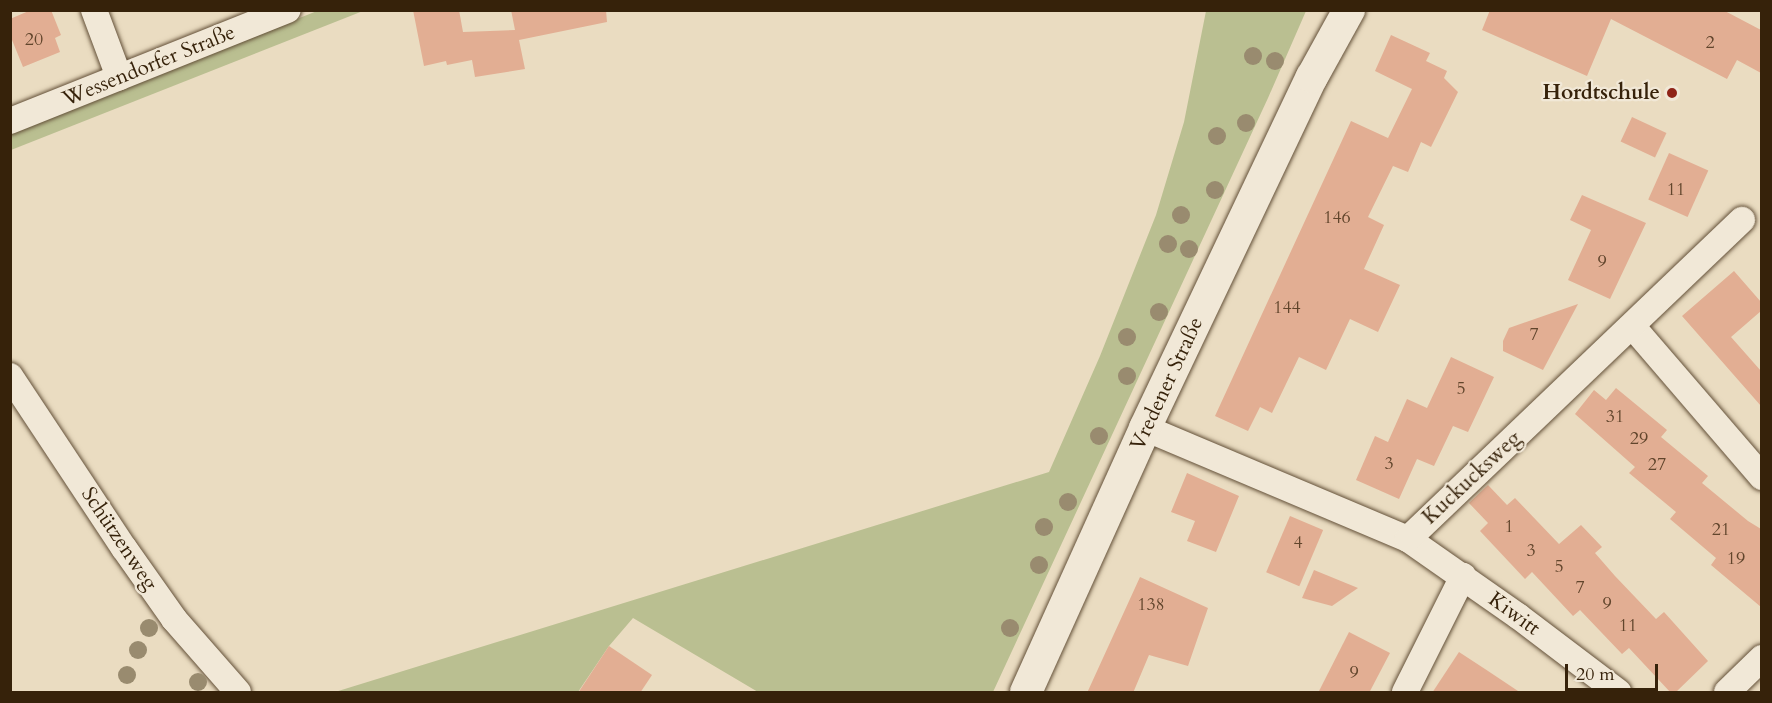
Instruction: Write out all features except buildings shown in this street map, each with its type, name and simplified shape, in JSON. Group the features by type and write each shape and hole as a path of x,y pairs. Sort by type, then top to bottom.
{"street":[{"path":"94,10 119,77"},
{"name":"Wessendorfer Straße","path":"10,121 288,10"},
{"name":"Vredener Straße","path":"1312,77 1328,10"},
{"name":"Vredener Straße","path":"1026,693 1145,428 1312,77 1349,10"},
{"name":"Kuckucksweg","path":"1145,428 1408,539 1633,327 1742,220"},
{"path":"1633,327 1761,477"},
{"name":"Schützenweg","path":"10,376 168,610 238,693"},
{"name":"Kiwitt","path":"1408,539 1463,576 1618,693"},
{"path":"1405,693 1463,576"},
{"path":"1727,693 1761,658"}],"green space":[{"path":"317,11 363,11 11,150 10,134"},
{"path":"1206,11 1306,11 1268,98 993,692 758,692 633,618 609,646 578,692 335,692 1049,472 1100,356 1156,215 1184,122"}],"place":[{"name":"Hordtschule","path":"1672,93"}]}
